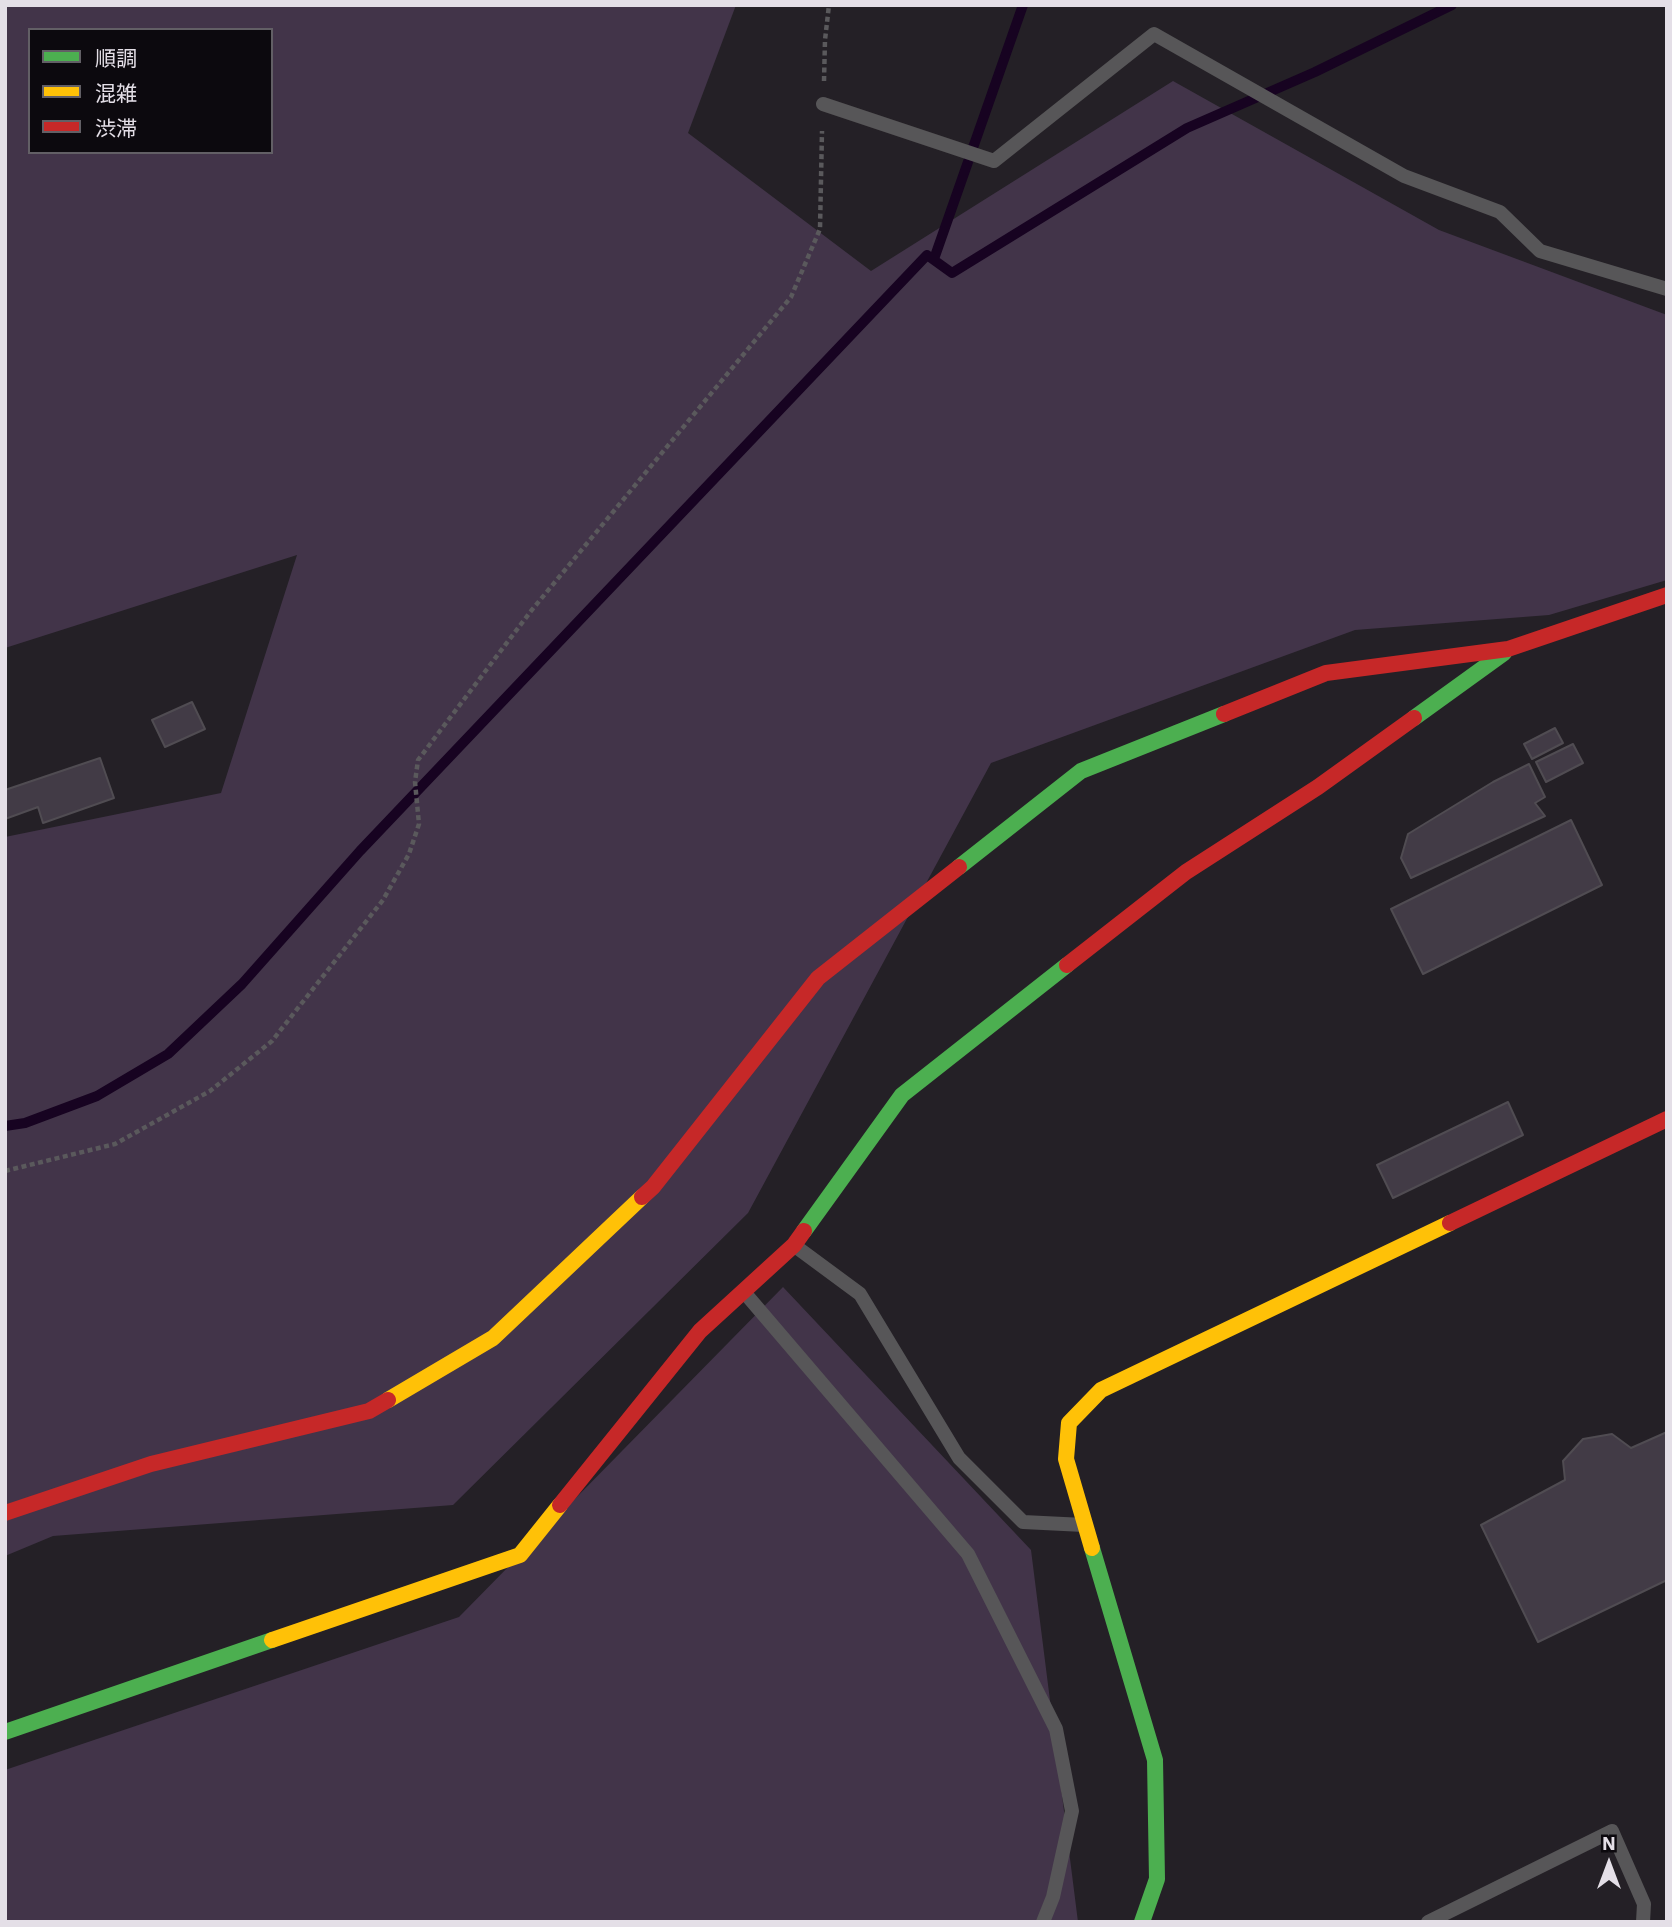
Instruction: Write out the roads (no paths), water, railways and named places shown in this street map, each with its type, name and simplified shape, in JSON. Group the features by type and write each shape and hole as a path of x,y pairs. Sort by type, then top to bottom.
{"street":[{"path":"5,1513 151,1464 369,1411 493,1338 653,1187 817,978 1082,771 1326,673 1508,649 1667,595"},
{"path":"5,1732 520,1555 699,1331 794,1245 902,1095 1186,872 1318,787 1508,649"},
{"path":"1142,1922 1157,1879 1155,1760 1066,1460 1069,1423 1101,1391 1667,1119"}],"lane":[{"path":"823,104 994,161 1154,34 1404,176 1500,212 1540,251 1667,289"},
{"path":"794,1245 860,1294 959,1458 1023,1522 1086,1525"},
{"path":"743,1291 968,1554 1056,1729 1072,1811 1054,1897 1043,1922"},
{"path":"1427,1922 1612,1830 1644,1904 1643,1922"}],"waterway":[{"path":"930,257 934,259 1023,5"},
{"path":"927,255 952,273 1187,128 1315,72 1452,5"},
{"path":"5,1126 25,1123 97,1096 168,1054 242,984 360,851 927,255"}]}
